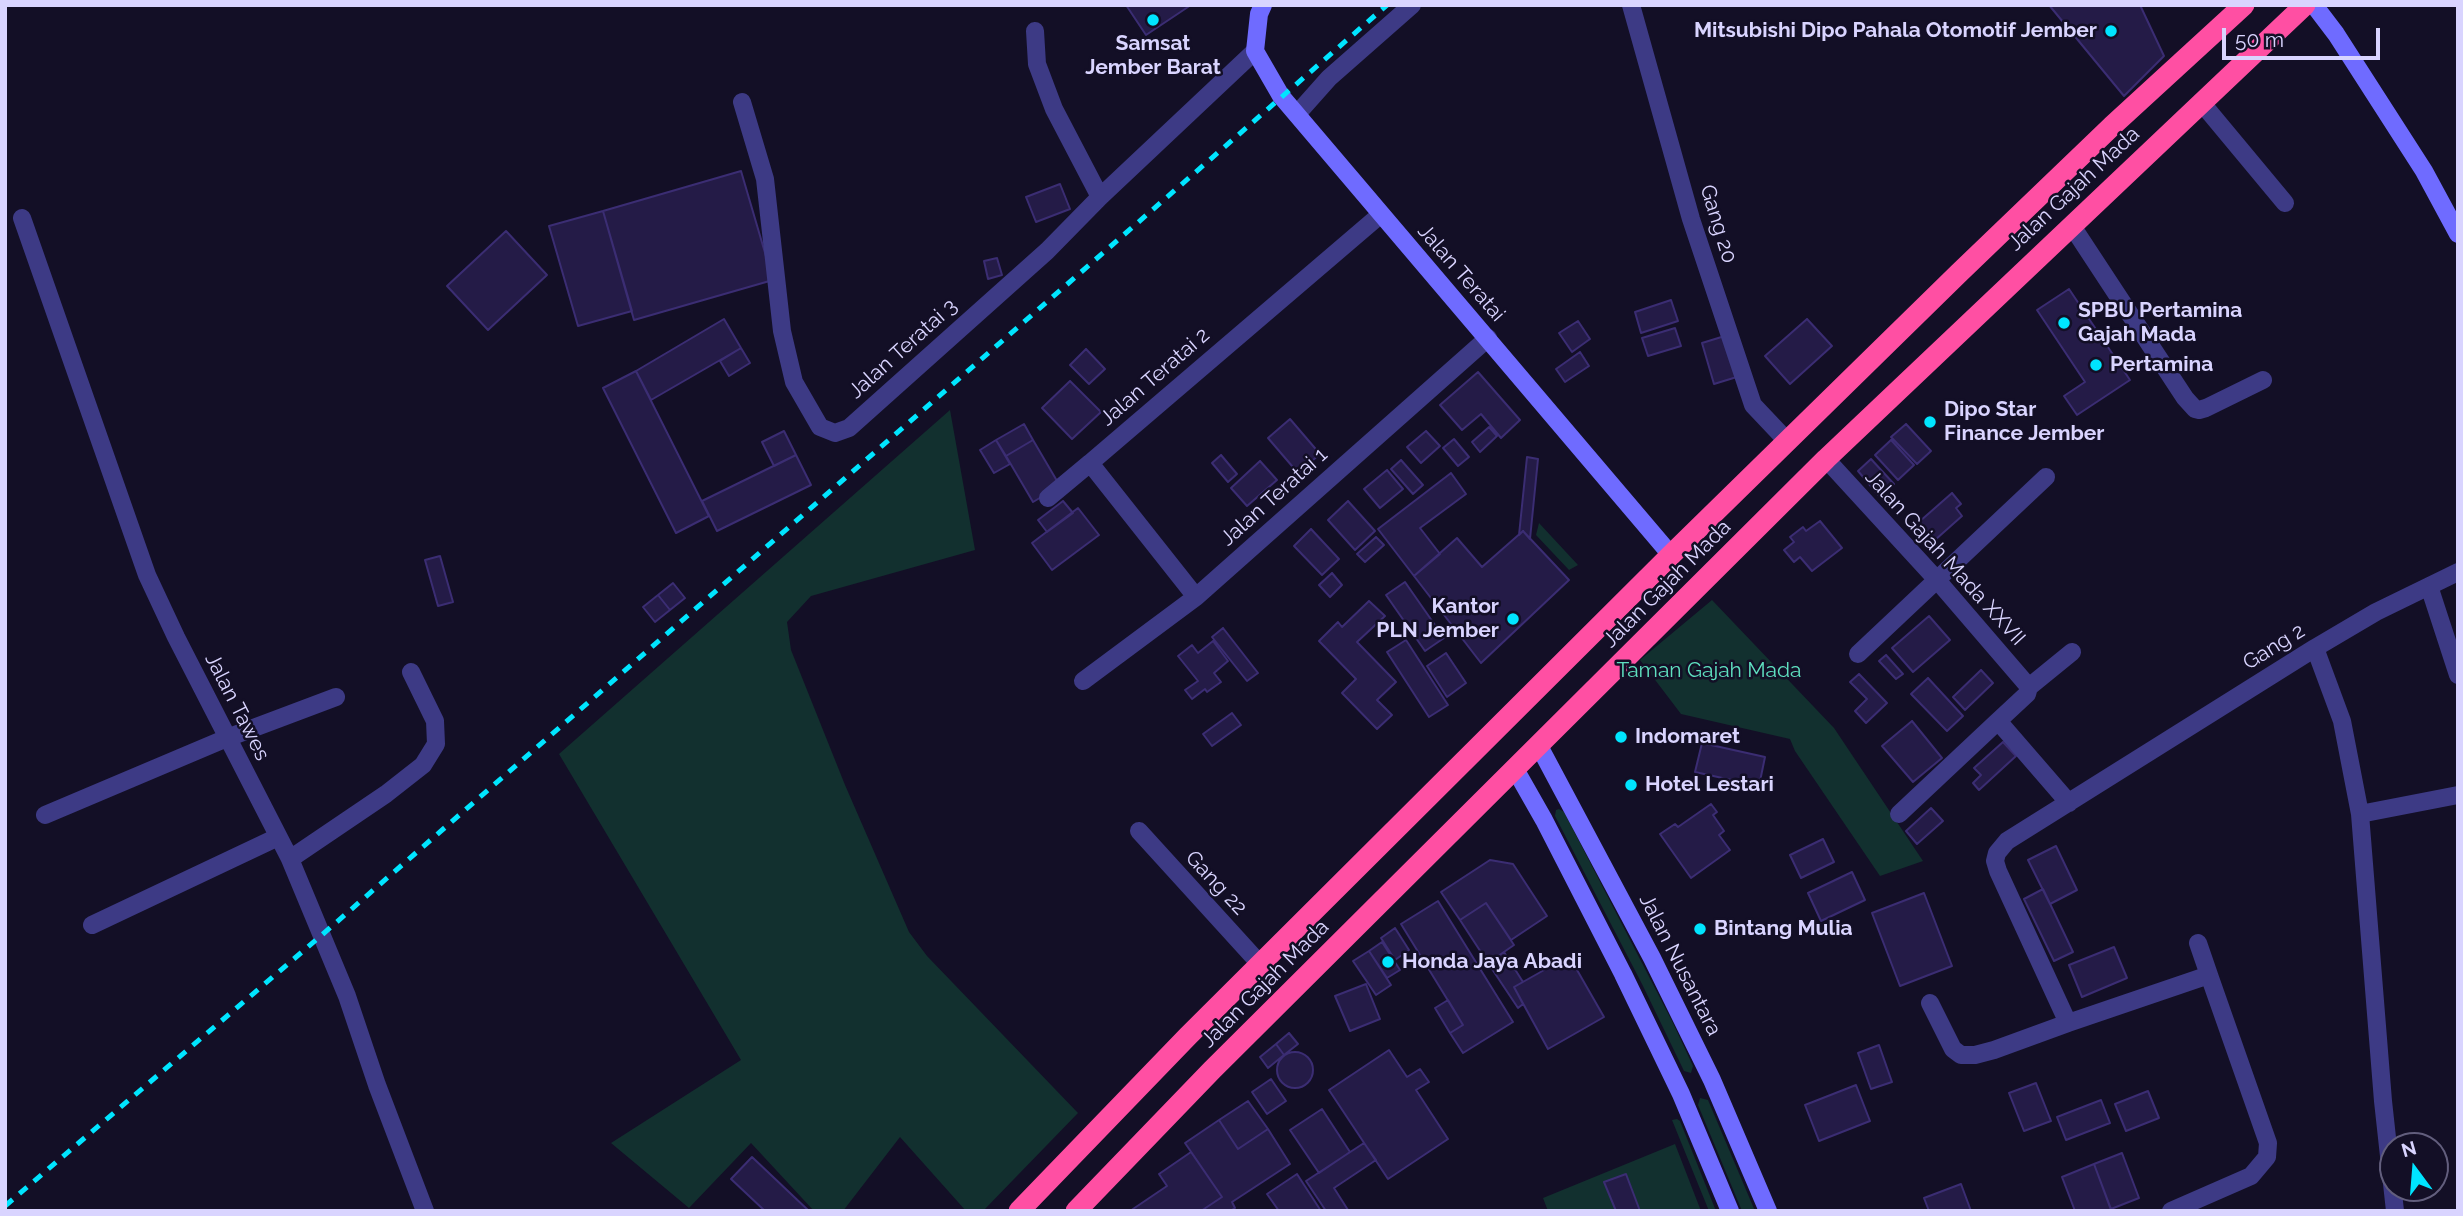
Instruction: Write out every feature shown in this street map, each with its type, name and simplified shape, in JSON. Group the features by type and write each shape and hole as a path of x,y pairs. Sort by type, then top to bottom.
{"highway":[{"name":"Jalan Gajah Mada","path":"1018,1211 1260,964 1671,555 2102,135 2244,5"},
{"name":"Jalan Gajah Mada","path":"1076,1211 1212,1070 1826,459 2305,5"}],"street":[{"path":"1255,51 1259,15 1264,5"},
{"path":"1297,114 1329,78 1412,5"},
{"name":"Gang 20","path":"1631,5 1691,219 1753,405 1788,442"},
{"path":"2314,5 2336,34 2424,172 2458,234"},
{"path":"1035,31 1037,64 1054,108 1100,197"},
{"name":"Jalan Teratai","path":"1255,51 1281,96 1671,555"},
{"name":"Jalan Teratai 3","path":"742,102 765,179 782,331 794,382 820,428 835,433 849,428 1047,251 1100,197 1255,51"},
{"path":"2202,102 2285,203"},
{"name":"Jalan Teratai 2","path":"1048,498 1380,215"},
{"name":"Jalan Tawes","path":"22,218 147,575 290,859 347,996 377,1085 425,1211"},
{"path":"2072,226 2194,408 2206,408 2263,380"},
{"name":"Jalan Teratai 1","path":"1083,681 1196,597 1488,338"},
{"name":"Jalan Gajah Mada XXVII","path":"1826,459 1937,580 2029,687"},
{"path":"1090,463 1196,597"},
{"path":"1858,654 2046,477"},
{"name":"Gang 2","path":"2068,1023 1995,861 1997,853 2007,841 2315,648 2376,612 2458,572"},
{"path":"2429,586 2458,675"},
{"path":"2315,648 2342,721 2360,814 2383,1101 2395,1211"},
{"path":"1899,814 2026,694 2029,687 2072,652"},
{"path":"290,859 424,765 436,744 435,721 411,672"},
{"path":"45,815 227,738 336,696"},
{"path":"1998,721 2069,803"},
{"name":"Jalan Nusantara","path":"1539,746 1653,958 1712,1080 1768,1211"},
{"path":"1515,769 1629,986 1681,1094 1730,1211"},
{"path":"2360,814 2458,795"},
{"name":"Gang 22","path":"1139,831 1260,964"},
{"path":"92,925 278,837"},
{"path":"2171,1211 2252,1176 2267,1157 2268,1143 2197,943"},
{"path":"1930,1003 1953,1049 1961,1055 1975,1055 1994,1051 2209,975"}],"green space":[{"path":"950,410 975,550 811,596 787,622 791,650 845,785 909,932 927,956 1078,1113 983,1211 966,1211 900,1137 843,1211 814,1211 751,1143 689,1208 611,1143 741,1060 559,754"},
{"path":"1539,523 1578,565 1569,570 1536,535"},
{"name":"Taman Gajah Mada","path":"1712,600 1834,728 1923,861 1880,876 1795,751 1790,739 1681,714 1640,660"},
{"path":"1556,810 1564,812 1673,1023 1693,1066 1691,1073 1684,1071 1555,816"},
{"path":"1700,1098 1708,1100 1755,1211 1742,1211 1698,1105"},
{"path":"1677,1119 1716,1211 1709,1211 1672,1120"},
{"path":"1675,1144 1701,1211 1548,1211 1543,1198"}],"building":[{"name":"Samsat Jember Barat","path":"1126,5 1191,5 1146,35"},
{"name":"Mitsubishi Dipo Pahala Otomotif Jember","path":"2049,5 2140,5 2164,56 2124,96"},
{"path":"741,171 773,280 634,320 603,211"},
{"path":"1060,184 1070,209 1036,222 1026,197"},
{"path":"603,211 632,311 578,326 549,226"},
{"path":"506,231 547,275 488,330 447,286"},
{"path":"997,258 1002,275 988,279 984,261"},
{"name":"Pertamina","path":"2069,289 2130,380 2077,415 2064,396 2085,382 2037,310"},
{"path":"1671,300 1678,321 1641,333 1635,312"},
{"path":"724,319 741,348 651,400 636,371"},
{"path":"1807,319 1832,346 1790,384 1765,356"},
{"path":"1578,321 1590,339 1572,352 1559,333"},
{"path":"1675,328 1681,346 1648,356 1642,338"},
{"path":"1728,335 1740,376 1714,384 1702,343"},
{"path":"741,348 750,363 729,376 720,361"},
{"path":"1086,349 1105,369 1089,384 1070,365"},
{"path":"1580,352 1589,366 1565,382 1556,369"},
{"path":"636,371 709,516 676,533 603,388"},
{"path":"1478,372 1520,420 1501,438 1481,414 1462,430 1440,405"},
{"path":"1070,381 1101,412 1072,439 1042,408"},
{"path":"1290,419 1320,454 1298,473 1268,438"},
{"path":"1024,424 1033,440 1006,456 996,440"},
{"path":"1906,424 1931,451 1917,464 1891,437"},
{"path":"1489,427 1497,436 1480,452 1472,442"},
{"path":"784,431 796,455 774,466 762,442"},
{"path":"1426,431 1440,446 1421,463 1407,447"},
{"path":"1454,439 1469,457 1458,466 1443,448"},
{"path":"996,440 1010,464 994,473 980,450"},
{"path":"1033,440 1060,486 1033,502 1006,456"},
{"path":"1891,440 1914,465 1898,480 1875,455"},
{"path":"796,455 811,485 717,531 702,501"},
{"path":"1221,455 1237,474 1228,482 1212,463"},
{"path":"1527,457 1538,459 1530,539 1523,531 1519,535"},
{"path":"1871,459 1894,484 1880,497 1858,471"},
{"path":"1401,460 1423,485 1413,494 1391,469"},
{"path":"1260,461 1277,480 1247,506 1231,488"},
{"path":"1387,470 1403,489 1380,508 1364,489"},
{"path":"1451,473 1466,494 1420,528 1440,554 1414,576 1378,529"},
{"path":"1952,493 1961,504 1956,508 1962,516 1935,540 1919,522"},
{"path":"1063,501 1073,513 1047,532 1038,520"},
{"path":"1348,501 1375,531 1355,550 1328,520"},
{"path":"1078,508 1099,535 1052,570 1032,543"},
{"path":"1820,521 1842,548 1812,571 1800,557 1794,562 1784,550 1794,542 1790,537 1803,527 1806,531"},
{"path":"1311,529 1339,559 1322,575 1294,546"},
{"path":"1523,531 1569,580 1481,663 1414,576 1457,538 1482,567"},
{"path":"1376,537 1384,545 1365,562 1357,554"},
{"path":"440,556 453,602 438,606 425,560"},
{"path":"1332,573 1342,585 1330,597 1319,585"},
{"path":"1405,582 1444,638 1425,651 1386,595"},
{"path":"673,583 685,598 670,610 658,595"},
{"path":"658,595 670,610 655,622 643,607"},
{"path":"1369,601 1385,616 1357,642 1396,682 1377,700 1392,715 1377,729 1342,693 1356,679 1319,641 1338,622 1342,627"},
{"path":"1929,616 1950,640 1913,672 1892,648"},
{"path":"1223,628 1258,673 1247,681 1212,637"},
{"path":"1406,640 1448,705 1429,717 1387,652"},
{"path":"1213,641 1228,661 1214,673 1221,682 1192,699 1185,690 1198,681 1178,656 1192,645 1198,653"},
{"path":"1446,653 1466,683 1447,697 1427,666"},
{"path":"1886,655 1903,674 1896,679 1879,661"},
{"path":"1981,670 1993,683 1965,710 1953,697"},
{"path":"1859,674 1887,703 1866,723 1855,711 1867,699 1850,682"},
{"path":"1928,678 1963,716 1947,731 1911,694"},
{"path":"1232,713 1241,725 1212,746 1203,734"},
{"path":"1912,721 1942,758 1913,782 1882,746"},
{"path":"2003,742 2016,756 1979,790 1973,783 1981,775 1974,768"},
{"path":"1702,743 1765,757 1759,786 1695,772"},
{"path":"1711,804 1717,812 1713,815 1724,831 1719,835 1730,850 1691,878 1660,834 1675,824 1678,827"},
{"path":"1931,808 1943,821 1917,844 1906,831"},
{"path":"1823,839 1834,862 1801,878 1790,855"},
{"path":"2056,846 2077,890 2050,904 2028,860"},
{"path":"1490,860 1513,864 1547,916 1511,940 1486,903 1460,920 1441,892"},
{"path":"1852,872 1865,900 1821,921 1808,893"},
{"path":"2043,889 2073,952 2054,961 2024,899"},
{"path":"1924,893 1952,966 1900,986 1872,913"},
{"path":"1438,901 1513,1022 1463,1053 1450,1033 1463,1025 1401,924"},
{"path":"1486,903 1514,945 1488,963 1460,920"},
{"path":"1395,928 1409,950 1395,960 1381,938"},
{"path":"1382,942 1400,970 1387,978 1369,951"},
{"path":"2114,947 2127,978 2082,997 2069,965"},
{"path":"1369,951 1391,985 1376,995 1353,961"},
{"path":"1504,952 1523,982 1514,987 1523,1004 1518,1008 1488,963"},
{"path":"1569,956 1604,1017 1548,1049 1514,987"},
{"path":"1366,984 1380,1019 1350,1031 1335,996"},
{"path":"1448,1000 1463,1025 1450,1033 1435,1008"},
{"path":"1289,1033 1298,1044 1284,1055 1276,1044"},
{"path":"1276,1044 1284,1055 1268,1068 1260,1057"},
{"path":"1879,1045 1892,1082 1871,1089 1858,1053"},
{"path":"1389,1050 1407,1077 1420,1069 1429,1082 1416,1090 1448,1139 1388,1179 1329,1090"},
{"path":"1295,1052 1308,1057 1313,1070 1308,1083 1295,1088 1282,1083 1277,1070 1282,1057"},
{"path":"1271,1079 1286,1101 1267,1114 1252,1092"},
{"path":"2036,1083 2051,1121 2024,1131 2009,1093"},
{"path":"1856,1085 1870,1121 1819,1141 1805,1105"},
{"path":"2148,1091 2159,1118 2126,1131 2115,1104"},
{"path":"2101,1100 2110,1123 2066,1140 2057,1117"},
{"path":"1248,1101 1268,1129 1238,1149 1219,1120"},
{"path":"1322,1109 1350,1152 1319,1173 1290,1130"},
{"path":"1219,1120 1238,1149 1268,1129 1290,1164 1232,1202 1235,1208 1230,1211 1201,1211 1222,1197 1185,1143"},
{"path":"1364,1143 1376,1160 1334,1188 1348,1210 1326,1211 1306,1181"},
{"path":"1191,1152 1222,1197 1201,1211 1130,1211 1167,1186 1159,1174"},
{"path":"2122,1153 2139,1198 2111,1209 2094,1164"},
{"path":"752,1157 809,1211 765,1211 731,1179"},
{"path":"2094,1164 2111,1210 2075,1211 2062,1177"},
{"path":"1297,1174 1321,1211 1279,1211 1267,1194"},
{"path":"1626,1174 1640,1211 1616,1211 1604,1182"},
{"path":"1961,1184 1971,1211 1929,1211 1924,1198"}],"railway":[{"path":"5,1206 323,934 1387,5"}],"place":[{"name":"Samsat Jember Barat","path":"1153,20"},
{"name":"Mitsubishi Dipo Pahala Otomotif Jember","path":"2111,31"},
{"name":"SPBU Pertamina Gajah Mada","path":"2064,323"},
{"name":"Pertamina","path":"2096,365"},
{"name":"Dipo Star Finance Jember","path":"1930,422"},
{"name":"Kantor PLN Jember","path":"1513,619"},
{"name":"Indomaret","path":"1621,737"},
{"name":"Hotel Lestari","path":"1631,785"},
{"name":"Bintang Mulia","path":"1700,929"},
{"name":"Honda Jaya Abadi","path":"1388,962"}]}
